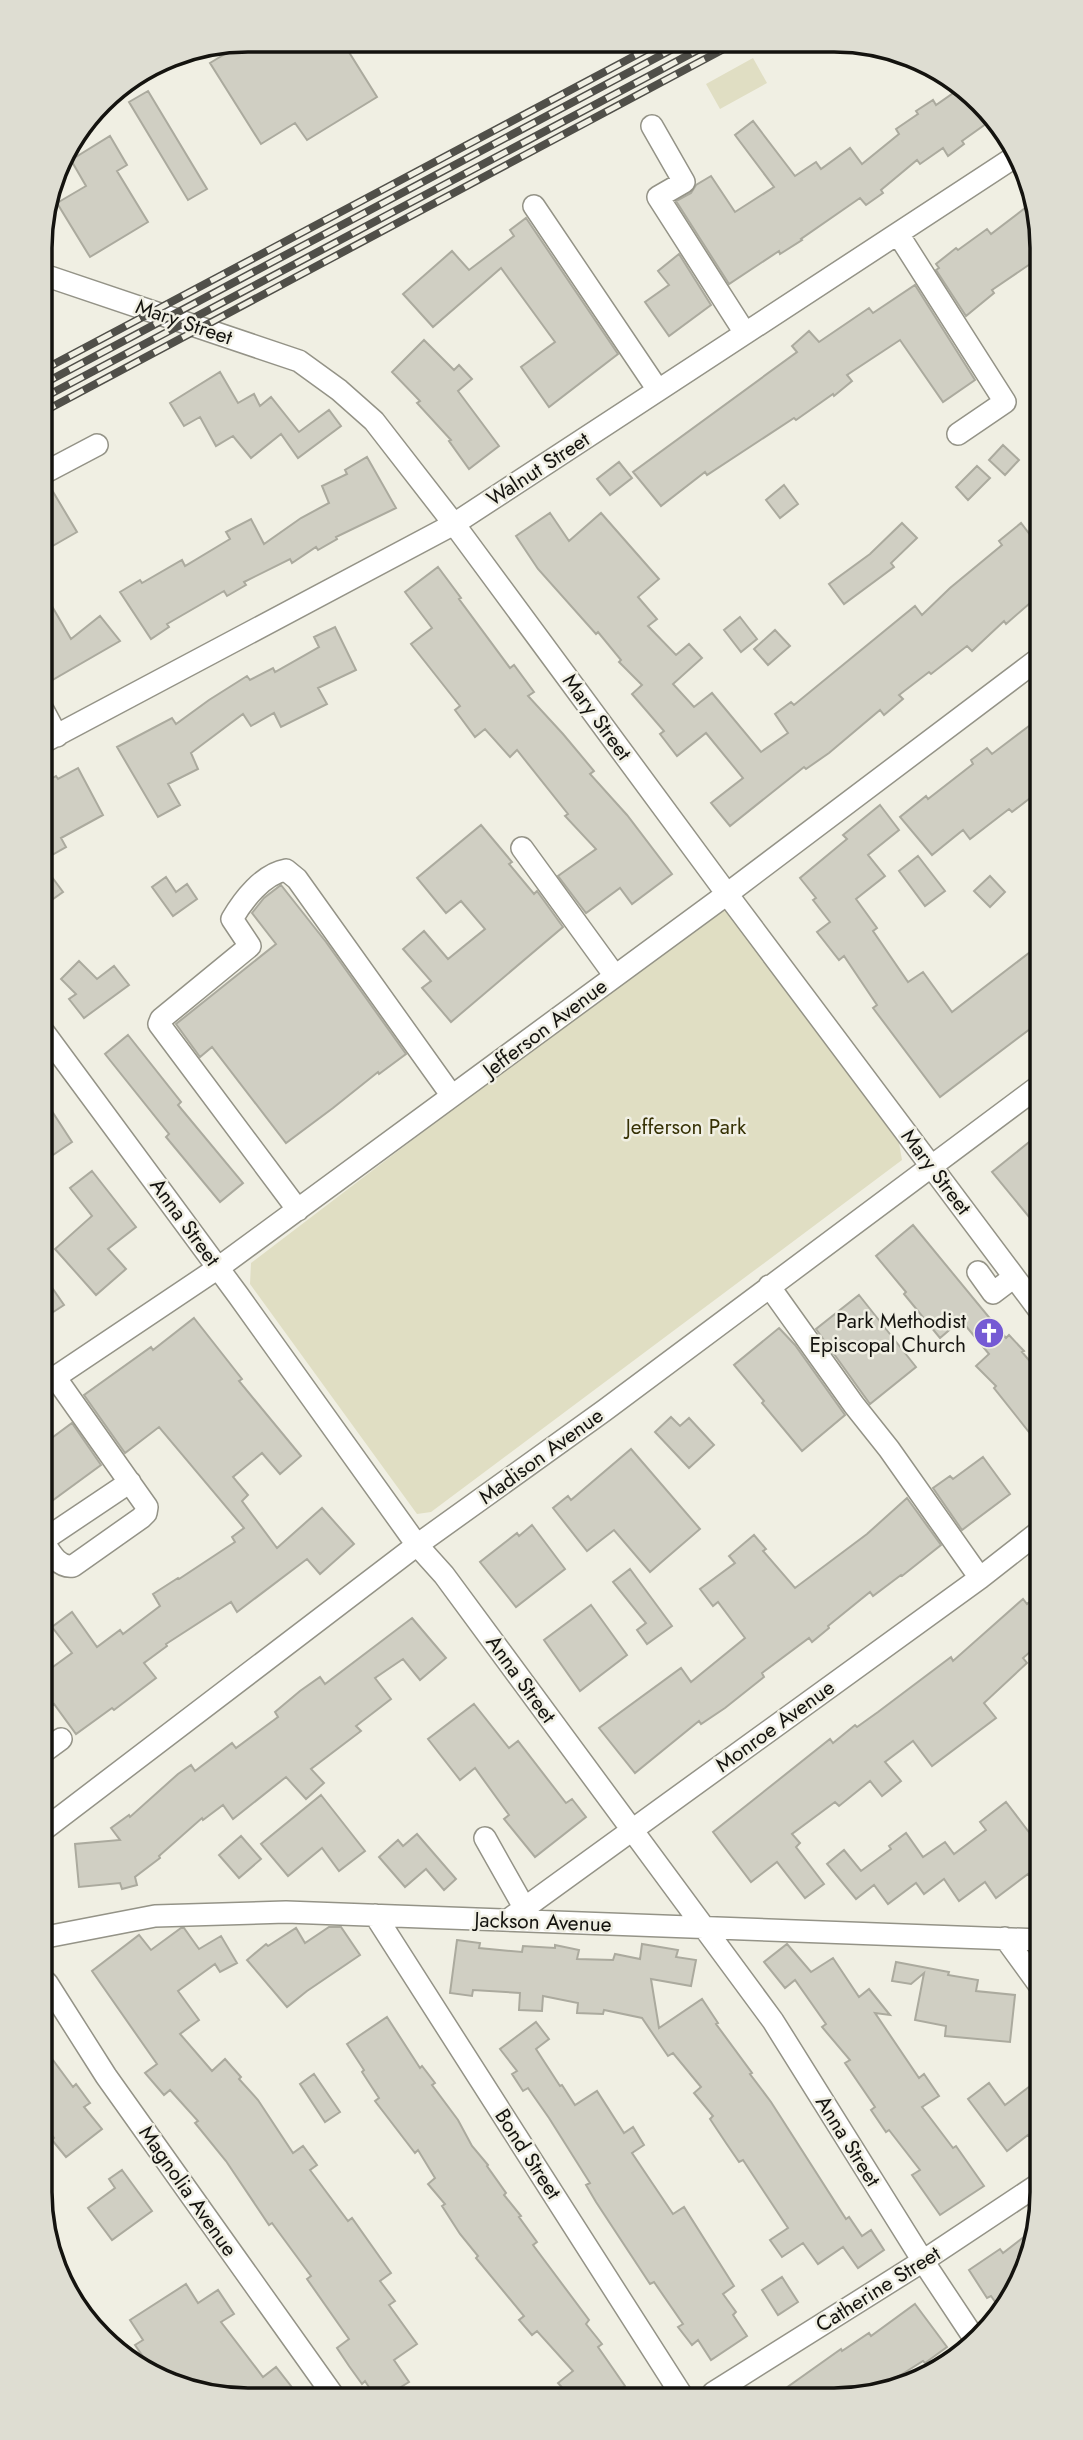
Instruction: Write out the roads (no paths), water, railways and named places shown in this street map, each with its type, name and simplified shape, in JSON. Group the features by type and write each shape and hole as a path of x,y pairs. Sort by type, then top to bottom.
{"street":[{"path":"652,126 684,182 658,197 745,333"},
{"name":"Walnut Street","path":"53,738 454,524 1009,160"},
{"path":"534,206 658,390"},
{"path":"898,234 1005,402 958,434"},
{"name":"Mary Street","path":"53,278 299,361 339,390 374,421 454,524 1030,1298"},
{"path":"53,468 97,445"},
{"name":"Jefferson Avenue","path":"53,1379 218,1268 298,1210 727,894 1030,665"},
{"path":"522,848 615,976"},
{"path":"298,1210 159,1024 161,1018 250,946 232,919 246,897 278,872 286,870 296,880 452,1096"},
{"name":"Anna Street","path":"53,1045 218,1268 417,1545 444,1575 773,2021 970,2333"},
{"name":"Madison Avenue","path":"53,1823 417,1545 605,1410 1030,1092"},
{"path":"978,1272 993,1293 1014,1277"},
{"path":"769,1286 980,1578"},
{"path":"53,1385 147,1507 141,1518 68,1567 59,1563 53,1554"},
{"path":"53,1535 130,1482"},
{"name":"Monroe Avenue","path":"517,1914 1030,1539"},
{"path":"485,1838 517,1914"},
{"name":"Jackson Avenue","path":"53,1936 155,1916 286,1912 375,1915 517,1914 703,1927 1030,1939"},
{"name":"Bond Street","path":"375,1915 678,2388"},
{"path":"1005,1938 1030,1972"},
{"name":"Magnolia Avenue","path":"53,1992 106,2076 328,2388"},
{"name":"Catherine Street","path":"721,2388 1030,2190"}],"railway":[{"path":"53,365 640,53"},
{"path":"53,379 665,53"},
{"path":"53,393 692,53"},
{"path":"53,407 716,53"}],"place":[{"name":"Park Methodist Episcopal Church","path":"989,1333"}],"park label":[{"name":"Jefferson Park","path":"686,1127"}]}
